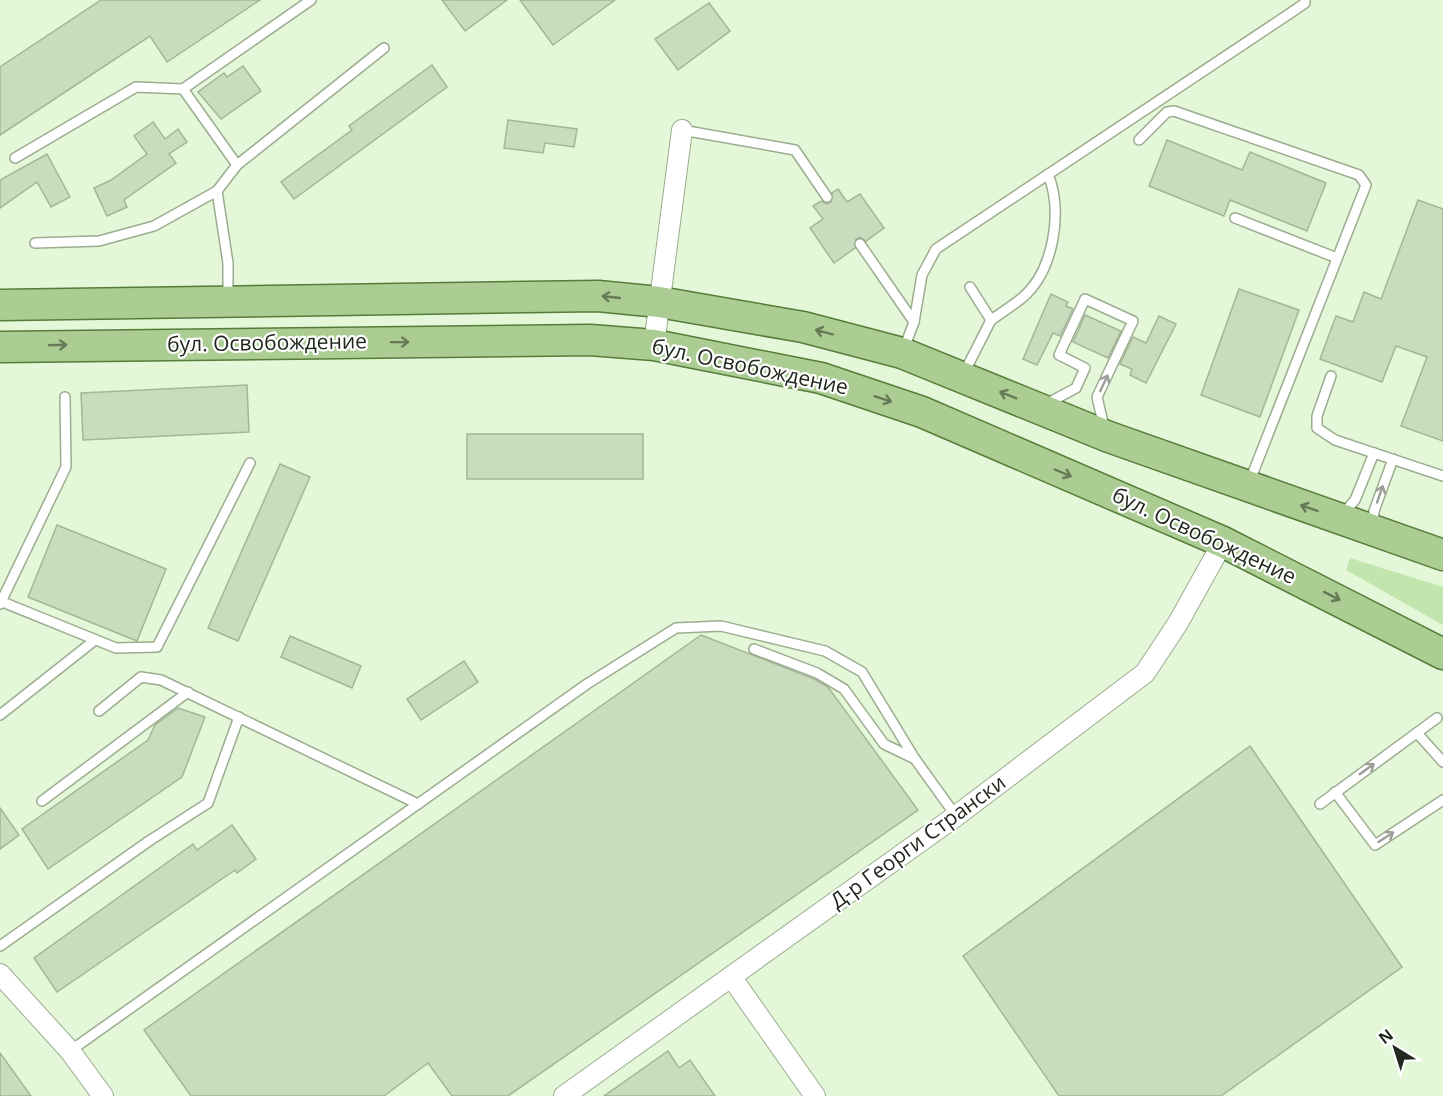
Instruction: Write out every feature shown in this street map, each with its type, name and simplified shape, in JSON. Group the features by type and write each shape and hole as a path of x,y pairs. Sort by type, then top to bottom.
{"main road":[{"name":"бул. Освобождение","path":"0,305 598,296 660,302 803,327 902,353 1109,437 1443,555"},
{"name":"бул. Освобождение","path":"0,347 578,340 654,345 821,378 922,412 1224,542 1443,654"}],"street":[{"path":"654,345 682,130"},
{"name":"Д-р Георги Странски","path":"564,1096 956,816 1145,673 1178,623 1224,542"},
{"path":"0,974 70,1051 103,1096"},
{"path":"732,978 815,1096"}],"lane":[{"path":"15,158 136,87 183,89 311,0"},
{"path":"902,353 914,322 922,275 936,249 1289,14 1305,3 1305,0"},
{"path":"35,243 99,241 154,226 217,191 237,165 384,48"},
{"path":"183,89 237,165"},
{"path":"1139,140 1167,112 1174,111 1359,175 1366,185 1248,486"},
{"path":"682,130 795,150 827,196"},
{"path":"962,377 991,320 1023,298 1039,277 1051,251 1054,188 1048,174"},
{"path":"217,191 228,263 228,300"},
{"path":"1234,218 1337,258"},
{"path":"860,244 914,322"},
{"path":"970,287 991,320"},
{"path":"1037,407 1060,399 1076,388 1085,368 1059,355 1085,299 1133,321 1097,397 1099,416 1109,437"},
{"path":"1331,376 1317,416 1317,428 1335,440 1443,476"},
{"path":"65,397 66,466 1,603 116,648 157,647 250,463"},
{"path":"1338,518 1349,511 1374,453"},
{"path":"1373,531 1374,511 1393,459"},
{"path":"70,1051 586,684 676,628 721,626 825,651 862,672 915,759 956,816"},
{"path":"0,715 95,640"},
{"path":"754,650 817,673 844,689 884,744 915,759"},
{"path":"99,711 141,677 161,680 418,804"},
{"path":"42,801 188,692"},
{"path":"0,946 208,803 239,717"},
{"path":"1320,804 1437,718"},
{"path":"1417,733 1443,762"},
{"path":"1335,792 1375,845 1443,800"}],"green space":[{"path":"1350,558 1443,587 1443,625 1346,570"}],"building":[{"path":"101,0 260,0 167,62 150,36 0,135 0,67"},
{"path":"442,0 507,0 465,31"},
{"path":"520,0 615,0 553,45"},
{"path":"709,3 730,31 678,70 655,39"},
{"path":"432,65 447,87 294,199 281,182 352,130 349,126"},
{"path":"243,66 261,91 221,119 198,92 224,73 227,77"},
{"path":"508,120 577,129 574,147 545,143 543,153 504,148"},
{"path":"153,122 165,139 178,129 187,142 169,154 176,163 124,200 127,207 107,216 94,188 111,180 147,154 134,136"},
{"path":"1167,140 1242,170 1250,152 1326,183 1307,231 1230,200 1224,216 1149,186"},
{"path":"47,154 70,197 51,207 37,182 0,208 0,180"},
{"path":"838,189 847,202 860,194 884,228 866,241 860,237 856,239 855,248 834,263 810,228 823,219 813,206 821,201 827,204 831,202 832,193"},
{"path":"1418,200 1443,209 1443,441 1401,426 1427,357 1396,346 1382,382 1320,359 1336,316 1353,322 1364,292 1381,299"},
{"path":"1239,289 1299,310 1260,417 1201,395"},
{"path":"1051,294 1068,302 1066,306 1073,309 1060,336 1053,333 1037,365 1023,359"},
{"path":"1085,315 1121,331 1108,358 1073,342"},
{"path":"1159,316 1176,324 1146,383 1130,375 1132,369 1120,364 1133,337 1146,343"},
{"path":"247,385 249,432 83,440 81,393"},
{"path":"467,434 643,434 643,479 467,479"},
{"path":"280,464 310,477 238,641 208,628"},
{"path":"57,525 166,569 137,641 28,597"},
{"path":"701,635 814,679 828,687 918,810 508,1096 452,1096 428,1063 384,1096 191,1096 144,1030"},
{"path":"290,636 361,666 352,688 281,657"},
{"path":"464,661 478,682 421,720 407,699"},
{"path":"178,708 205,717 182,777 48,869 22,829 148,740 155,725"},
{"path":"1250,746 1402,967 1221,1096 1059,1096 963,956"},
{"path":"0,808 19,835 0,849"},
{"path":"232,825 256,859 237,873 235,870 57,992 34,958 193,844 197,850"},
{"path":"668,1051 679,1068 690,1060 715,1096 604,1096"},
{"path":"0,1053 31,1096 0,1096"}]}
